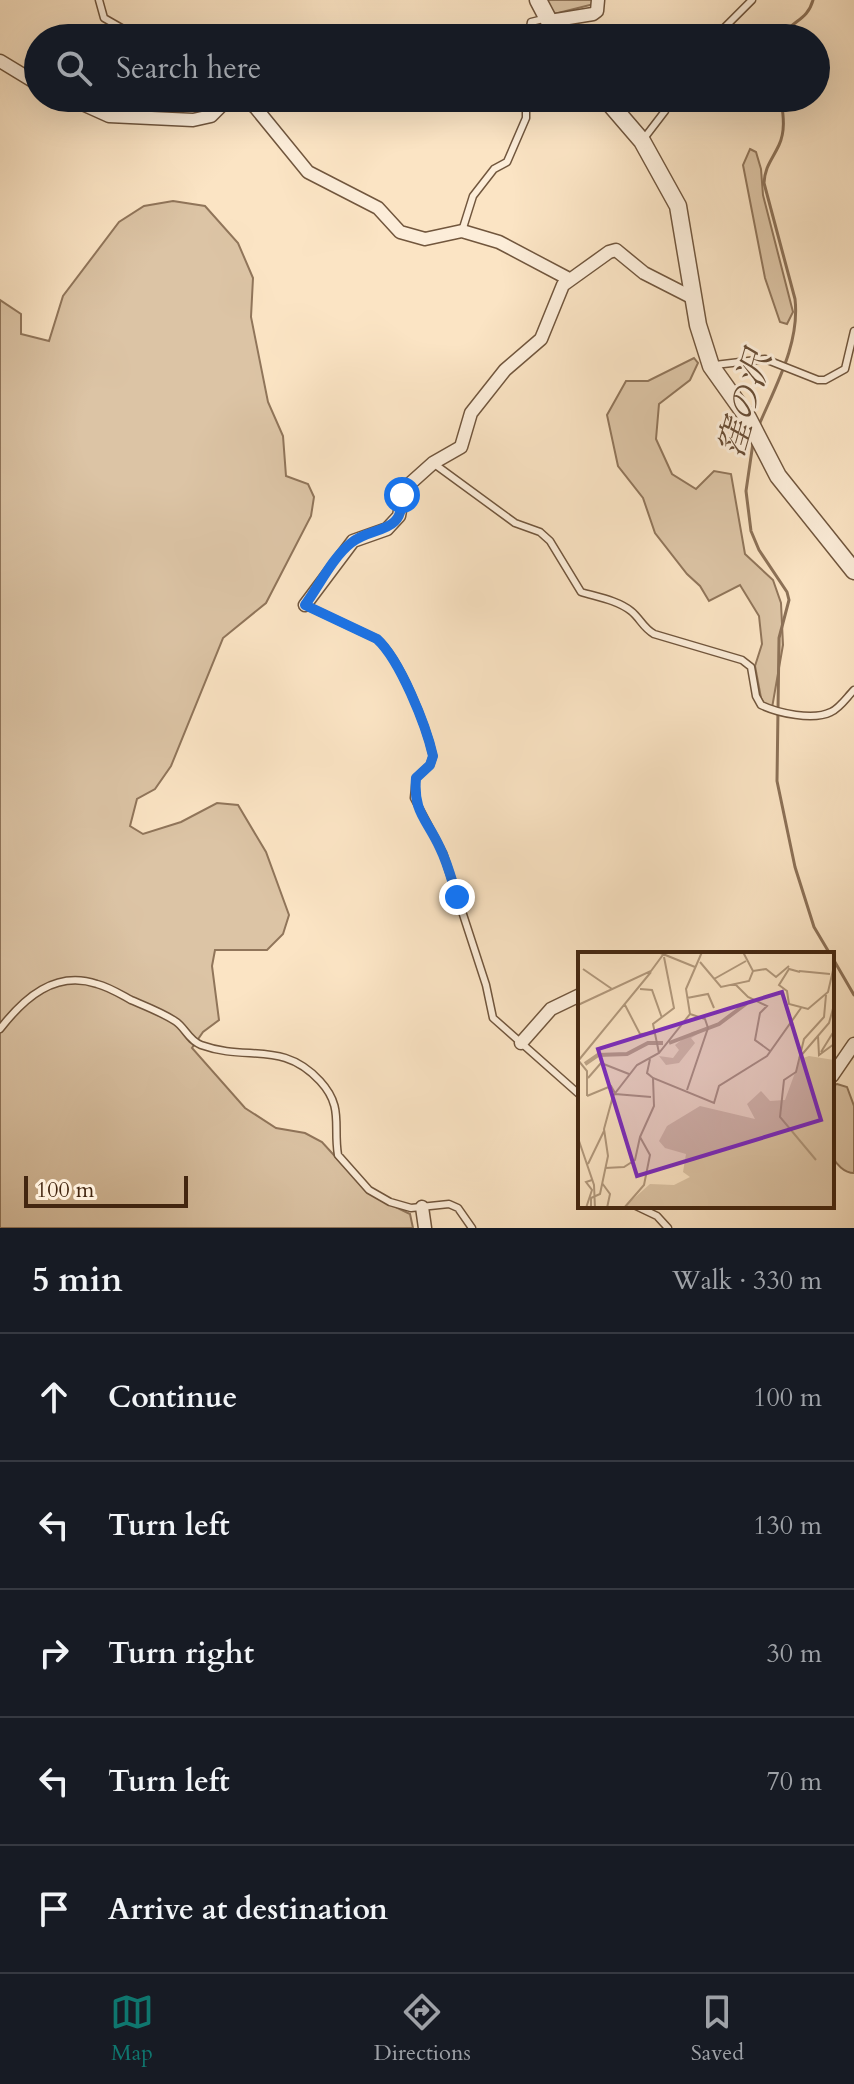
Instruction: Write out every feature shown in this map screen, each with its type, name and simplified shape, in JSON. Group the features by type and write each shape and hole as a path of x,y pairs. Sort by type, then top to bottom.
{"street":[{"path":"538,0 551,24"},
{"path":"549,19 593,14 597,11 598,0"},
{"path":"0,61 24,76"},
{"path":"100,112 109,116 193,120 215,112"},
{"path":"259,112 308,172 378,208 400,232 425,239 462,231 522,252 569,279"},
{"path":"617,112 642,141 678,206 698,325 711,366 748,418 778,476 854,571"},
{"path":"305,605 353,541 387,529 399,516 404,489 433,463 461,447 471,413 505,370 541,339 558,293 569,279 616,250 644,273 695,299"},
{"path":"521,1043 551,1009 578,996"},
{"path":"834,1073 854,1044"},
{"path":"422,1207 425,1228"}],"lane":[{"path":"99,0 104,18 114,24"},
{"path":"728,24 752,0"},
{"path":"531,24 549,19"},
{"path":"462,231 473,196 494,169 507,162 524,127 525,112"},
{"path":"642,141 664,112"},
{"path":"845,369 854,331"},
{"path":"711,366 758,359 818,380 825,380 845,369 854,371"},
{"path":"433,463 515,523 540,532 550,541 581,592 623,605 654,634 742,660 751,667 756,696 761,705 788,715 827,715 835,711 854,690"},
{"path":"305,605 377,639 387,648 397,665 433,756 430,765 416,778 414,798 443,853 486,985 493,1018 578,1093"},
{"path":"0,1029 23,1002 41,989 68,980 96,983 178,1022 199,1045 233,1053 275,1054 293,1058 322,1083 337,1109 337,1149 341,1162 369,1190 402,1207 449,1204 458,1208 472,1228"},
{"path":"640,1208 657,1216 668,1228"}],"shaded area":[{"path":"547,0 594,0 594,4 554,14"},
{"path":"750,149 756,152 761,169 763,195 793,312 787,324 780,322 765,278 743,165"},
{"path":"173,201 205,206 238,243 253,278 251,317 268,402 283,436 286,476 308,484 314,497 311,516 266,603 223,638 171,766 155,789 137,799 130,826 143,834 181,822 217,803 238,805 266,852 289,915 283,934 267,950 215,950 212,966 219,1020 203,1032 192,1048 245,1108 276,1128 305,1133 322,1142 352,1175 385,1202 410,1214 413,1228 0,1228 0,300 21,314 21,334 49,341 63,296 119,222 144,206"},
{"path":"694,358 698,363 690,380 659,404 656,439 672,474 696,489 714,471 731,474 745,554 773,580 781,603 783,645 772,708 767,709 761,698 755,666 762,644 759,616 740,585 709,601 655,533 643,498 618,466 607,415 626,381 648,381"},
{"path":"834,1085 847,1087 854,1106 854,1173 841,1168 834,1159"}],"waterway":[{"name":"窪の沢","path":"795,24 807,13 813,0"},
{"name":"窪の沢","path":"759,425 785,364 796,315 795,299 764,183 767,167 783,134 782,112"},
{"name":"窪の沢","path":"753,443 746,491 751,531 789,600 779,638 777,781 795,867 814,927 829,952"},
{"name":"窪の沢","path":"834,960 854,995"}],"route":[{"path":"402,495 399,516 387,529 353,541 305,605 377,639 387,648 397,665 433,756 430,765 416,778 414,798 443,853 457,897"}]}
